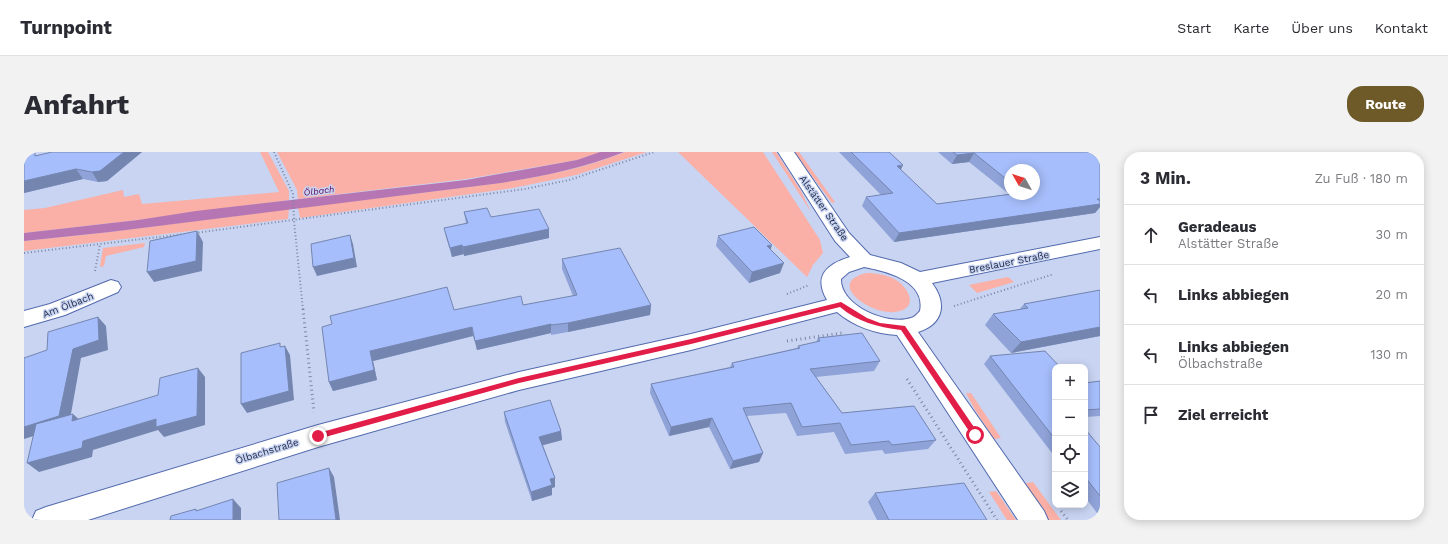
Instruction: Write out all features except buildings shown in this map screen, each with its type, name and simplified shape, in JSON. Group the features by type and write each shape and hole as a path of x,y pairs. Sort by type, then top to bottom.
{"street":[{"name":"Alstätter Straße","path":"786,152 842,237 864,261"},
{"name":"Breslauer Straße","path":"917,280 1100,243"},
{"path":"864,261 880,263 896,268 917,280 930,296 932,306 929,315 921,322 903,327 880,325 851,313 833,294 830,283 833,274 840,267 851,263 864,261"},
{"name":"Am Ölbach","path":"24,319 44,315 82,301 111,287"},
{"name":"Ölbachstraße","path":"46,520 318,436 504,385 691,342 841,304"},
{"path":"903,327 1034,520"}],"path":[{"path":"274,152 293,194 294,221 315,416"},
{"path":"193,233 294,221 525,189 569,180 654,152"},
{"path":"24,253 185,234"},
{"path":"951,311 953,306 1058,273"},
{"path":"906,379 997,520"},
{"path":"1059,508 1068,520"}],"shaded area":[{"path":"260,152 268,152 289,191 289,200 24,233 24,210 45,208 123,190 124,197 139,194 142,204 279,192"},
{"path":"277,152 600,152 577,160 466,179 298,199 297,190"},
{"path":"600,152 624,152 594,163 564,171 501,183 110,232 24,241 24,233 138,220 196,211 466,180 577,160"},
{"path":"625,152 647,152 576,175 513,188 300,218 298,208 532,178 579,167"},
{"path":"678,152 763,152 820,240 823,253 813,265 807,277"},
{"path":"772,152 776,152 801,191 811,212"},
{"path":"794,152 799,152 835,202 832,203"},
{"path":"289,209 288,219 24,251 24,241 110,232"},
{"path":"145,243 144,247 106,256 104,266 100,267 103,248"},
{"path":"867,273 886,276 901,284 910,299 907,307 895,312 885,312 864,303 856,297 851,290 850,283 855,277"},
{"path":"1008,277 1014,282 977,293 969,285"},
{"path":"966,393 971,393 1001,438 994,439"},
{"path":"1033,482 1061,520 1048,520 1022,484"},
{"path":"996,491 1016,520 1007,520 989,492"}],"route":[{"path":"318,436 519,381 691,342 841,304 851,313 865,320 880,325 903,327 975,435"}],"water label":[{"name":"Ölbach","path":"319,191"}]}
